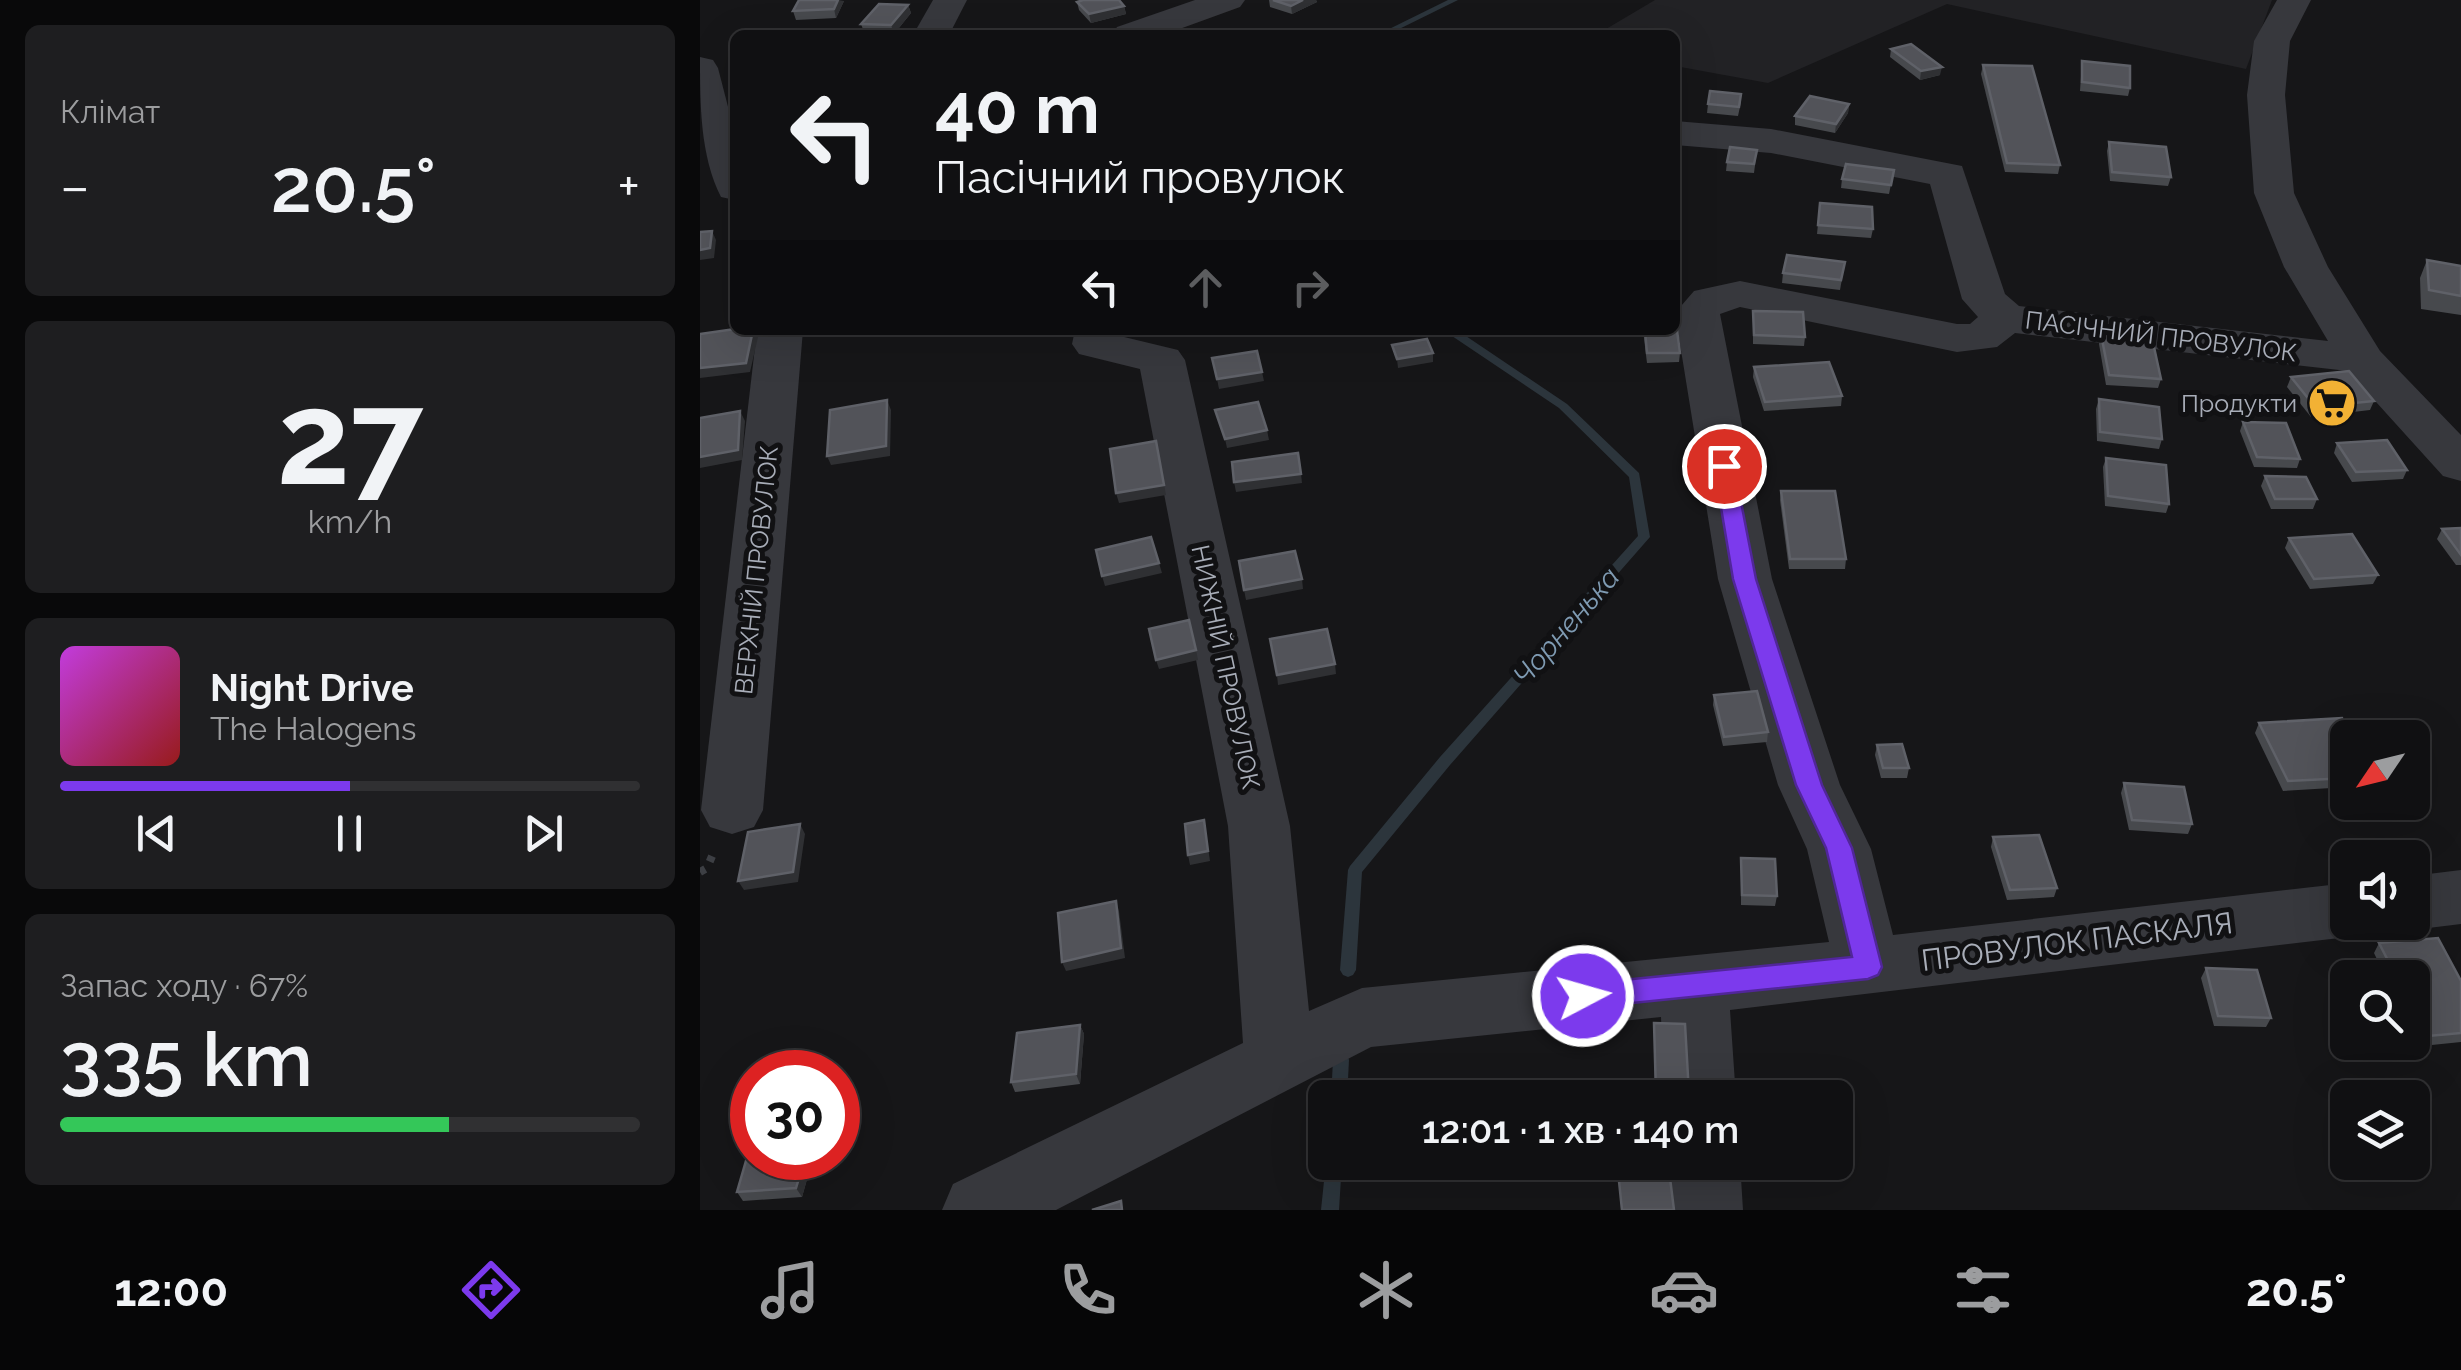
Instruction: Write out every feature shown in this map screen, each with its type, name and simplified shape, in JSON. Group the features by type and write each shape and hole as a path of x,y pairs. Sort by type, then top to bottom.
{"street":[{"path":"934,30 950,0"},
{"path":"1144,30 1228,0"},
{"path":"2294,0 2272,41 2266,95 2274,193 2306,267 2362,360 2461,465"},
{"path":"700,68 722,114 730,160"},
{"path":"1680,133 1771,141 1948,175 1984,299 2006,318"},
{"name":"ПАСІЧНИЙ ПРОВУЛОК","path":"1868,967 1839,848 1809,785 1744,579 1697,314 1703,303 1720,295 1740,294 1957,338 1980,337 2006,318 2362,360"},
{"name":"ВЕРХНІЙ ПРОВУЛОК","path":"732,810 780,335"},
{"name":"НИЖНІЙ ПРОВУЛОК","path":"1097,335 1094,344 1162,360 1259,826 1279,1060"},
{"path":"2430,900 2461,897"},
{"name":"ПРОВУЛОК ПАСКАЛЯ","path":"980,1210 1362,1018 1868,967 2330,912"},
{"path":"1694,985 1699,1080"},
{"path":"1704,1180 1706,1210"}],"shaded area":[{"path":"1655,0 2272,0 2246,69 1947,4 1768,83 1680,67 1680,30 1604,30"}],"building":[{"path":"799,0 838,0 834,9 793,11"},
{"path":"1119,0 1124,6 1089,14 1077,2"},
{"path":"1273,0 1303,0 1291,6"},
{"path":"879,4 908,5 891,25 861,24"},
{"path":"1911,44 1942,67 1921,71 1891,49"},
{"path":"2082,61 2130,66 2130,88 2082,82"},
{"path":"1983,65 2032,66 2060,165 2007,163"},
{"path":"1710,91 1741,94 1739,107 1708,104"},
{"path":"1810,96 1849,104 1836,124 1795,116"},
{"path":"2109,142 2166,147 2171,177 2112,172"},
{"path":"1730,147 1757,150 1754,164 1727,162"},
{"path":"1846,164 1894,170 1891,185 1842,179"},
{"path":"1820,203 1872,207 1873,229 1818,225"},
{"path":"712,231 710,248 700,250 700,232"},
{"path":"1787,255 1845,262 1841,280 1783,273"},
{"path":"2427,260 2461,266 2461,296 2429,290"},
{"path":"1753,311 1803,312 1805,337 1754,335"},
{"path":"730,330 730,335 752,335 746,363 700,368 700,334"},
{"path":"2101,334 2152,338 2161,379 2109,375"},
{"path":"1645,335 1678,335 1680,353 1647,353"},
{"path":"1427,339 1433,353 1397,359 1392,345"},
{"path":"1257,351 1262,372 1217,379 1212,358"},
{"path":"1829,362 1842,396 1765,402 1754,367"},
{"path":"2349,371 2374,401 2315,407 2291,377"},
{"path":"2099,399 2159,407 2162,439 2100,432"},
{"path":"887,400 886,446 827,456 830,410"},
{"path":"1258,402 1267,430 1225,439 1215,410"},
{"path":"740,411 738,450 700,457 700,418"},
{"path":"2243,422 2286,423 2300,459 2257,457"},
{"path":"2387,440 2407,470 2356,472 2337,443"},
{"path":"1156,441 1164,485 1116,493 1110,449"},
{"path":"1298,453 1301,474 1234,482 1232,462"},
{"path":"2106,458 2166,465 2169,504 2108,496"},
{"path":"2265,476 2306,477 2317,499 2275,499"},
{"path":"1781,491 1835,491 1846,559 1790,559"},
{"path":"2461,528 2461,555 2442,529"},
{"path":"2352,534 2378,575 2314,579 2289,538"},
{"path":"1151,537 1159,563 1102,576 1096,550"},
{"path":"1295,551 1302,579 1244,590 1239,561"},
{"path":"1189,620 1196,650 1156,660 1149,629"},
{"path":"1327,629 1335,664 1277,675 1270,639"},
{"path":"1757,691 1768,732 1724,737 1714,695"},
{"path":"2342,718 2330,720 2330,779 2288,781 2259,723"},
{"path":"1902,744 1909,768 1883,768 1877,745"},
{"path":"2124,783 2184,787 2192,824 2132,820"},
{"path":"1204,820 1208,851 1188,855 1185,824"},
{"path":"800,824 793,872 738,881 748,832"},
{"path":"2039,835 2057,888 2010,890 1993,837"},
{"path":"1741,858 1775,859 1777,896 1742,895"},
{"path":"1116,901 1121,948 1062,962 1058,913"},
{"path":"2438,938 2461,981 2461,1033 2430,1036 2430,960 2388,960 2379,943"},
{"path":"2206,968 2257,970 2271,1018 2218,1016"},
{"path":"1654,1023 1685,1024 1688,1080 1656,1080"},
{"path":"1080,1025 1076,1074 1011,1082 1017,1033"},
{"path":"740,1180 798,1180 796,1188 737,1192"},
{"path":"1619,1180 1670,1180 1674,1210 1622,1210"},
{"path":"1121,1201 1122,1210 1092,1210"}],"waterway":[{"name":"Чорненька","path":"1391,30 1454,0"},
{"name":"Чорненька","path":"1348,970 1355,870 1445,761 1644,537 1635,476 1563,406 1457,335"},
{"name":"Чорненька","path":"1340,1080 1341,1060"},
{"name":"Чорненька","path":"1330,1210 1332,1180"}],"place":[{"name":"Продукти","path":"2332,403"}],"route":[{"path":"1583,996 1868,967 1839,848 1809,785 1744,579 1724,466"}]}
